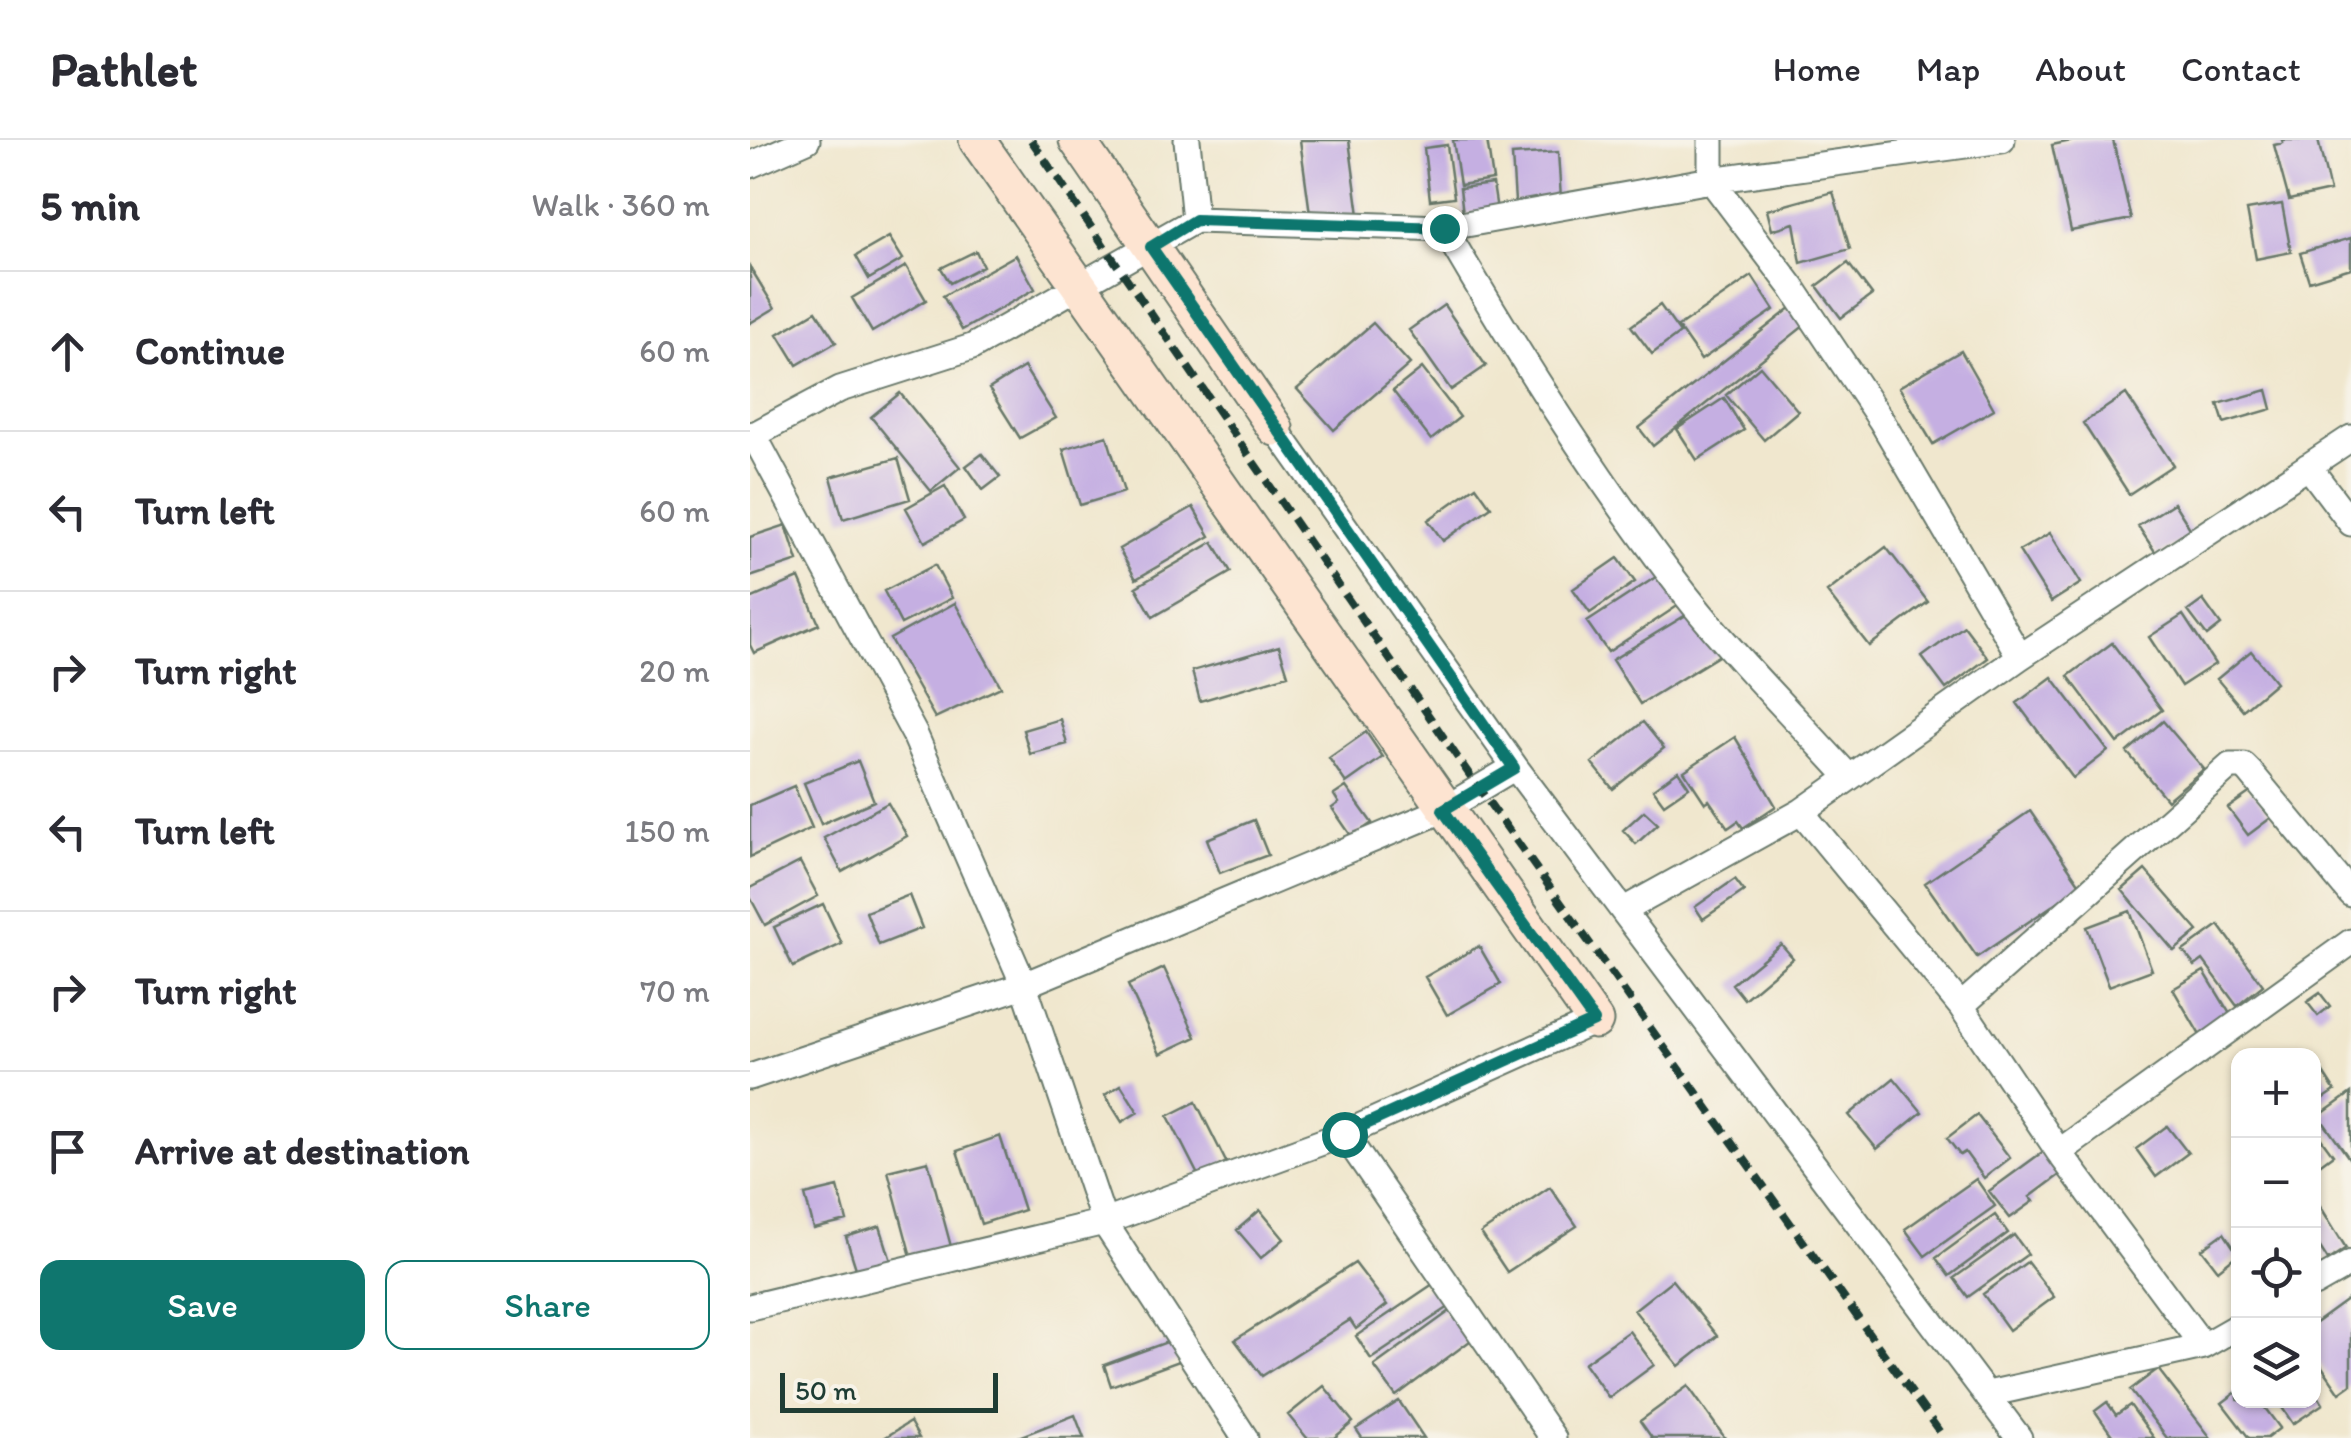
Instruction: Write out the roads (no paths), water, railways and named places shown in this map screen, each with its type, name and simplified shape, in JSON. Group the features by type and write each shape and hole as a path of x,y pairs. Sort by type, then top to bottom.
{"main road":[{"path":"977,140 1594,1021"},
{"path":"1077,140 1275,428"}],"street":[{"path":"750,166 807,140"},
{"path":"1186,140 1195,220"},
{"path":"1711,140 1711,180 1792,287 1881,420 2020,657"},
{"path":"1246,1438 1104,1222 1024,986 915,735 752,436 840,389 972,347 1195,220 1444,228 1937,144 2002,140"},
{"path":"1444,228 1582,454 1674,581 1848,776"},
{"path":"1275,428 1514,768 2019,1438"},
{"path":"1624,910 1801,812 2020,657 2351,438"},
{"path":"2308,466 2351,523"},
{"path":"1961,1006 2230,766 2244,766 2250,772 2351,894"},
{"path":"751,1074 1024,986 1443,810 1514,768"},
{"path":"1801,812 1961,1006 2059,1152 2203,1346"},
{"path":"2059,1152 2351,942"},
{"path":"750,1307 1104,1222 1344,1134 1594,1021"},
{"path":"1344,1134 1553,1438"},
{"path":"2321,1280 2351,1263"},
{"path":"1988,1394 2203,1346 2231,1330"}],"railway":[{"path":"1031,140 1480,790 1944,1438"}]}
